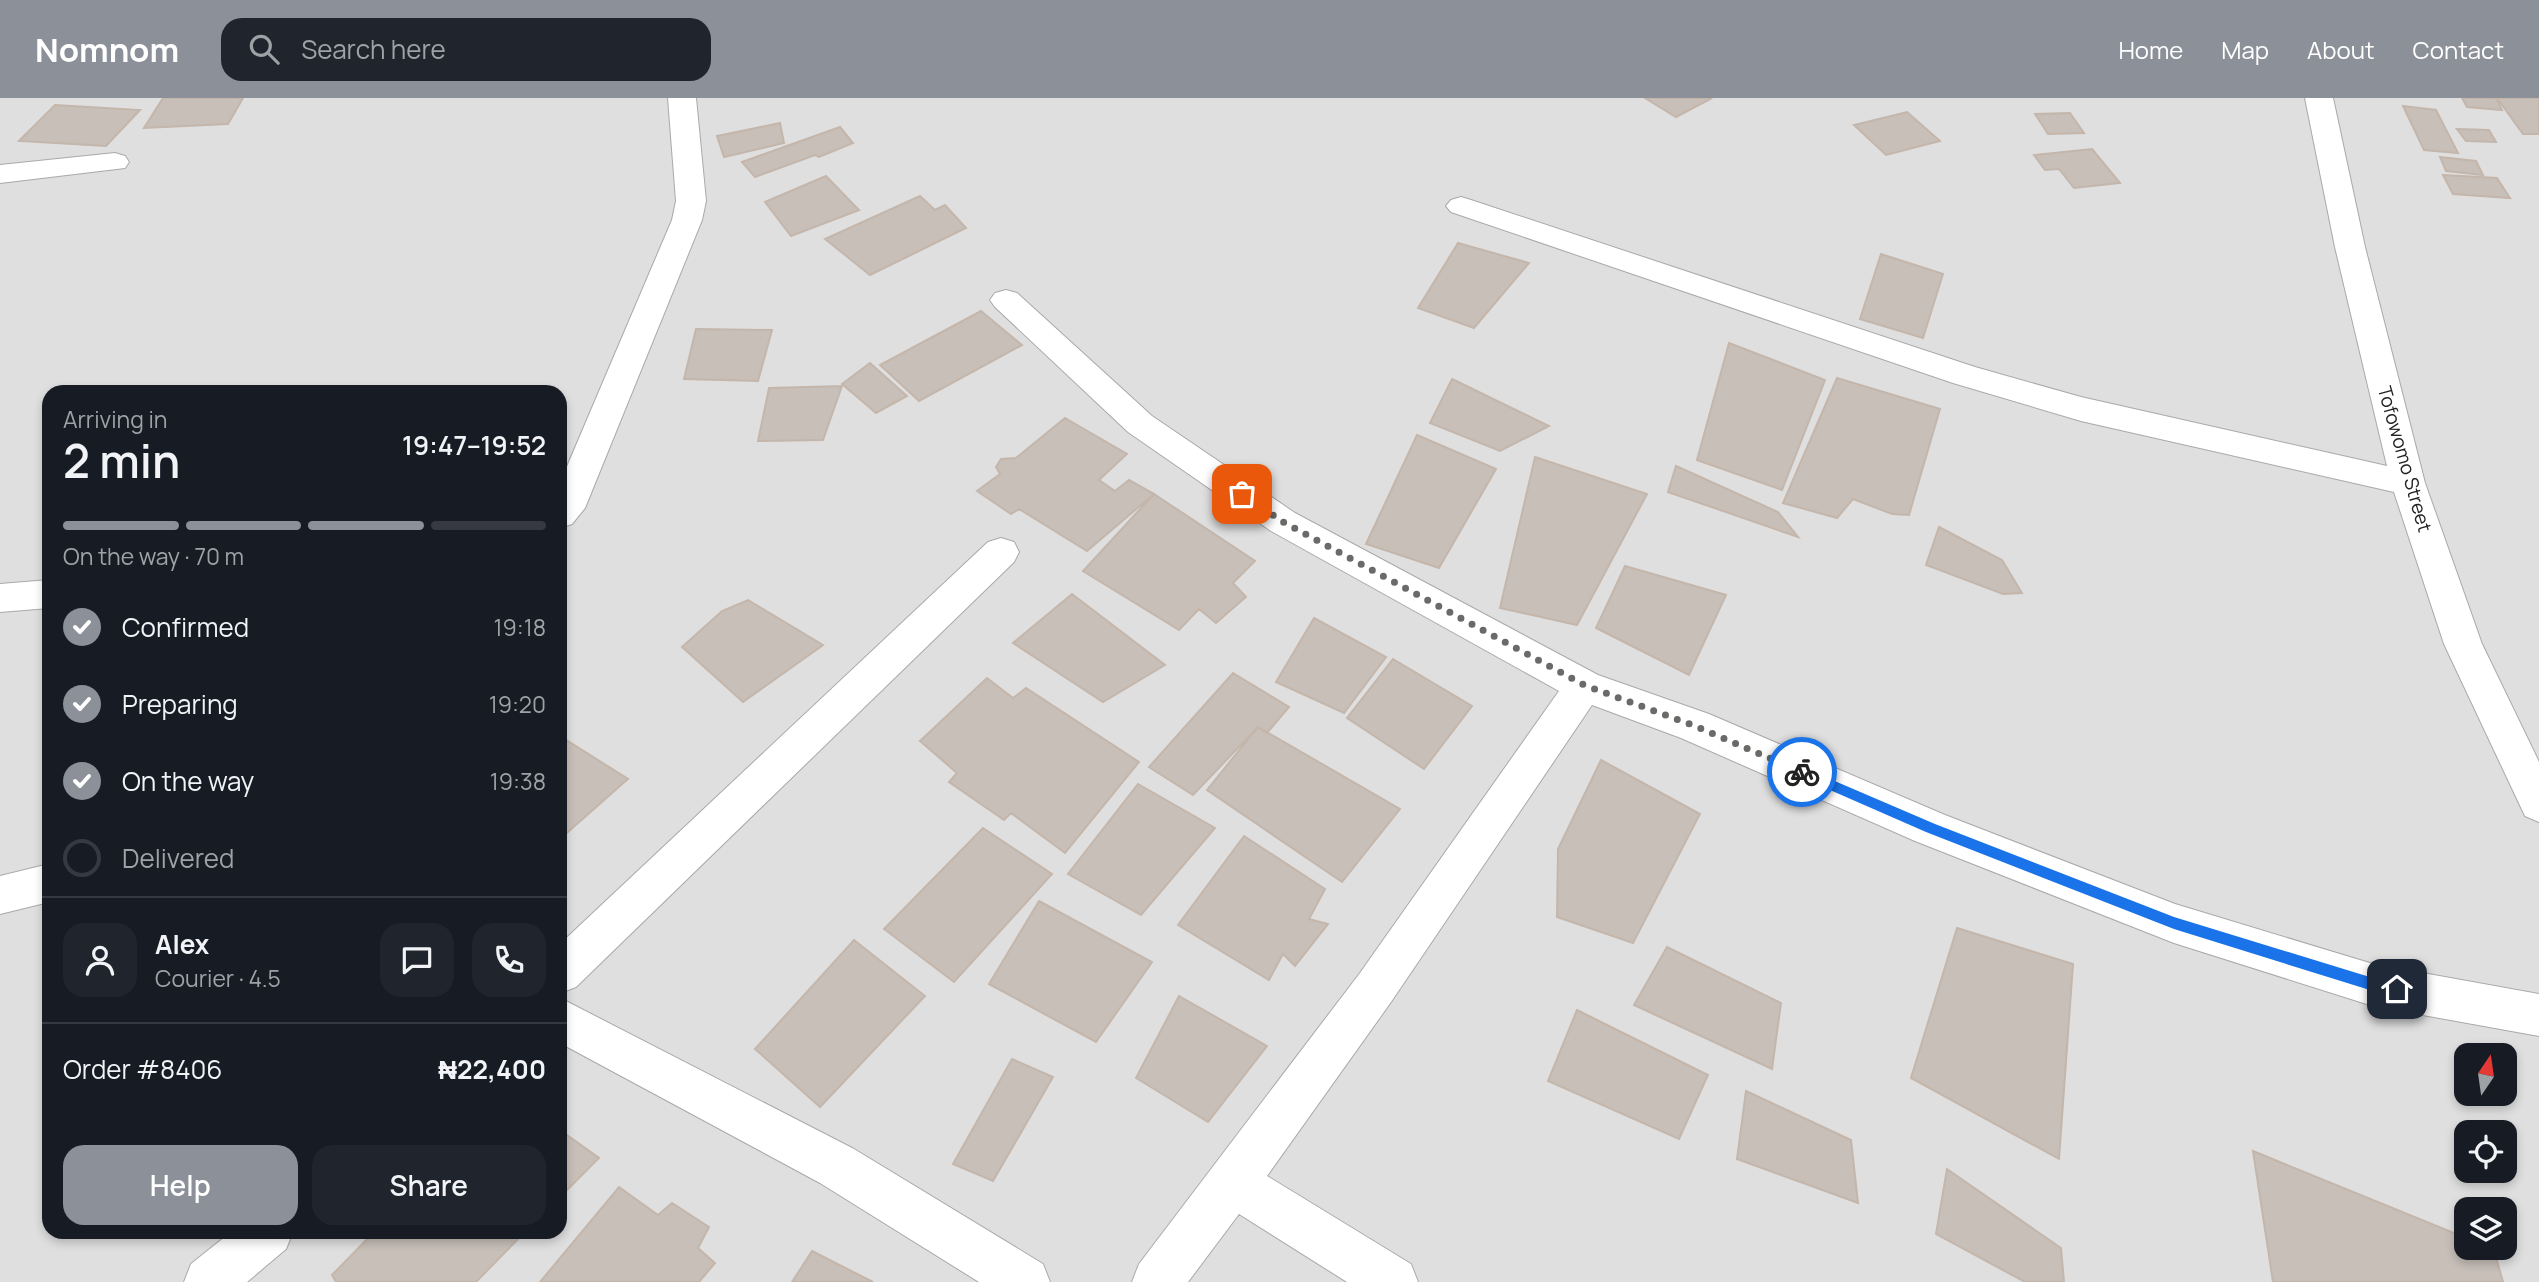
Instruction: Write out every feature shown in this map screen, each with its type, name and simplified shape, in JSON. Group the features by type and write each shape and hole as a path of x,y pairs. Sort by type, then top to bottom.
{"street":[{"path":"567,509 687,220 691,201 682,98"},
{"name":"Tofowomo Street","path":"2319,98 2350,247 2408,483 2463,644 2539,804"},
{"path":"0,174 116,162"},
{"path":"1461,206 1964,375 2081,409 2408,483"},
{"path":"1006,300 1140,424 1283,522 1584,685 1695,726 1930,828 2174,923 2373,985 2539,1015"},
{"path":"567,967 1001,552"},
{"path":"0,598 42,595"},
{"path":"1157,1282 1234,1183 1488,827 1584,685"},
{"path":"0,895 42,885"},
{"path":"567,1023 837,1166 1025,1282"},
{"path":"1234,1183 1393,1282"},
{"path":"209,1282 261,1239"}],"shaded area":[{"path":"0,98 2539,98 2539,1282 0,1282"}],"building":[{"path":"163,98 243,98 228,124 144,128"},
{"path":"1645,98 1712,98 1676,117"},
{"path":"2462,98 2496,98 2502,110 2467,107"},
{"path":"2497,98 2539,98 2539,134 2523,134"},
{"path":"55,105 140,110 106,146 19,141"},
{"path":"2403,106 2436,110 2458,153 2424,150"},
{"path":"1907,112 1940,141 1886,155 1854,125"},
{"path":"2070,113 2084,133 2048,134 2035,114"},
{"path":"780,123 784,143 724,157 717,136"},
{"path":"840,127 853,143 819,157 815,155 755,177 742,162"},
{"path":"2457,129 2489,130 2496,142 2466,141"},
{"path":"2092,149 2120,183 2074,188 2059,169 2045,170 2034,155"},
{"path":"2440,157 2476,161 2483,175 2446,171"},
{"path":"2443,175 2497,178 2510,198 2453,194"},
{"path":"826,176 859,210 791,236 765,202"},
{"path":"920,196 935,210 945,205 966,228 870,275 825,239"},
{"path":"1458,243 1529,263 1474,328 1418,308"},
{"path":"1881,254 1943,274 1923,338 1860,319"},
{"path":"981,311 1022,345 919,401 880,365"},
{"path":"696,329 772,330 758,381 684,379"},
{"path":"1729,343 1825,380 1782,490 1697,460"},
{"path":"870,363 907,396 876,413 842,384"},
{"path":"1837,378 1940,409 1909,515 1892,514 1853,499 1837,518 1783,503"},
{"path":"1452,379 1549,426 1500,451 1430,423"},
{"path":"842,386 823,440 758,441 769,388"},
{"path":"1065,418 1127,454 1099,480 1115,491 1129,480 1154,494 1087,551 1019,509 1011,514 977,491 1000,474 996,467 1001,459 1016,458"},
{"path":"1417,435 1496,469 1439,568 1366,544"},
{"path":"1535,457 1647,494 1577,625 1500,608"},
{"path":"1676,466 1778,512 1798,537 1668,492"},
{"path":"1154,494 1255,561 1233,583 1246,597 1216,623 1199,609 1179,630 1083,571"},
{"path":"1939,527 2002,560 2022,593 2003,594 1926,565"},
{"path":"1625,566 1726,595 1689,675 1596,628"},
{"path":"1072,594 1165,665 1103,702 1013,643"},
{"path":"748,600 823,645 743,702 682,647 722,611"},
{"path":"1314,618 1386,657 1344,713 1276,682"},
{"path":"1393,659 1472,706 1424,769 1347,718"},
{"path":"1233,673 1289,707 1267,733 1258,727 1193,795 1149,767"},
{"path":"987,678 1013,698 1026,688 1139,762 1065,853 1011,813 1004,820 949,782 957,773 920,741"},
{"path":"1258,727 1400,809 1342,882 1207,790"},
{"path":"567,740 628,779 567,833"},
{"path":"1601,760 1700,814 1633,943 1557,917 1558,849"},
{"path":"1138,784 1215,828 1141,915 1068,874"},
{"path":"983,828 1052,874 954,982 884,929"},
{"path":"1244,836 1325,889 1309,919 1328,924 1295,966 1283,954 1269,980 1178,925"},
{"path":"1039,901 1152,962 1096,1042 989,984"},
{"path":"1957,928 2073,964 2059,1159 1911,1078"},
{"path":"854,940 925,996 820,1107 755,1049"},
{"path":"1667,947 1781,1003 1772,1069 1634,1005"},
{"path":"1179,996 1267,1046 1208,1122 1136,1078"},
{"path":"1577,1010 1708,1075 1679,1139 1548,1081"},
{"path":"1012,1059 1053,1077 993,1181 953,1164"},
{"path":"1746,1091 1851,1140 1858,1203 1737,1159"},
{"path":"567,1135 599,1158 567,1190"},
{"path":"2253,1151 2454,1233 2454,1260 2497,1260 2503,1282 2273,1282"},
{"path":"1947,1169 2061,1248 2064,1282 2025,1282 1936,1234"},
{"path":"619,1187 658,1215 672,1203 709,1227 698,1248 715,1263 699,1282 540,1282"},
{"path":"367,1239 518,1239 476,1282 336,1282 332,1275"},
{"path":"812,1251 873,1282 792,1282"}],"way so far":[{"path":"1242,494 1283,522 1584,685 1695,726 1802,772"}],"route":[{"path":"1802,772 1930,828 2174,923 2373,985 2397,989"}]}
